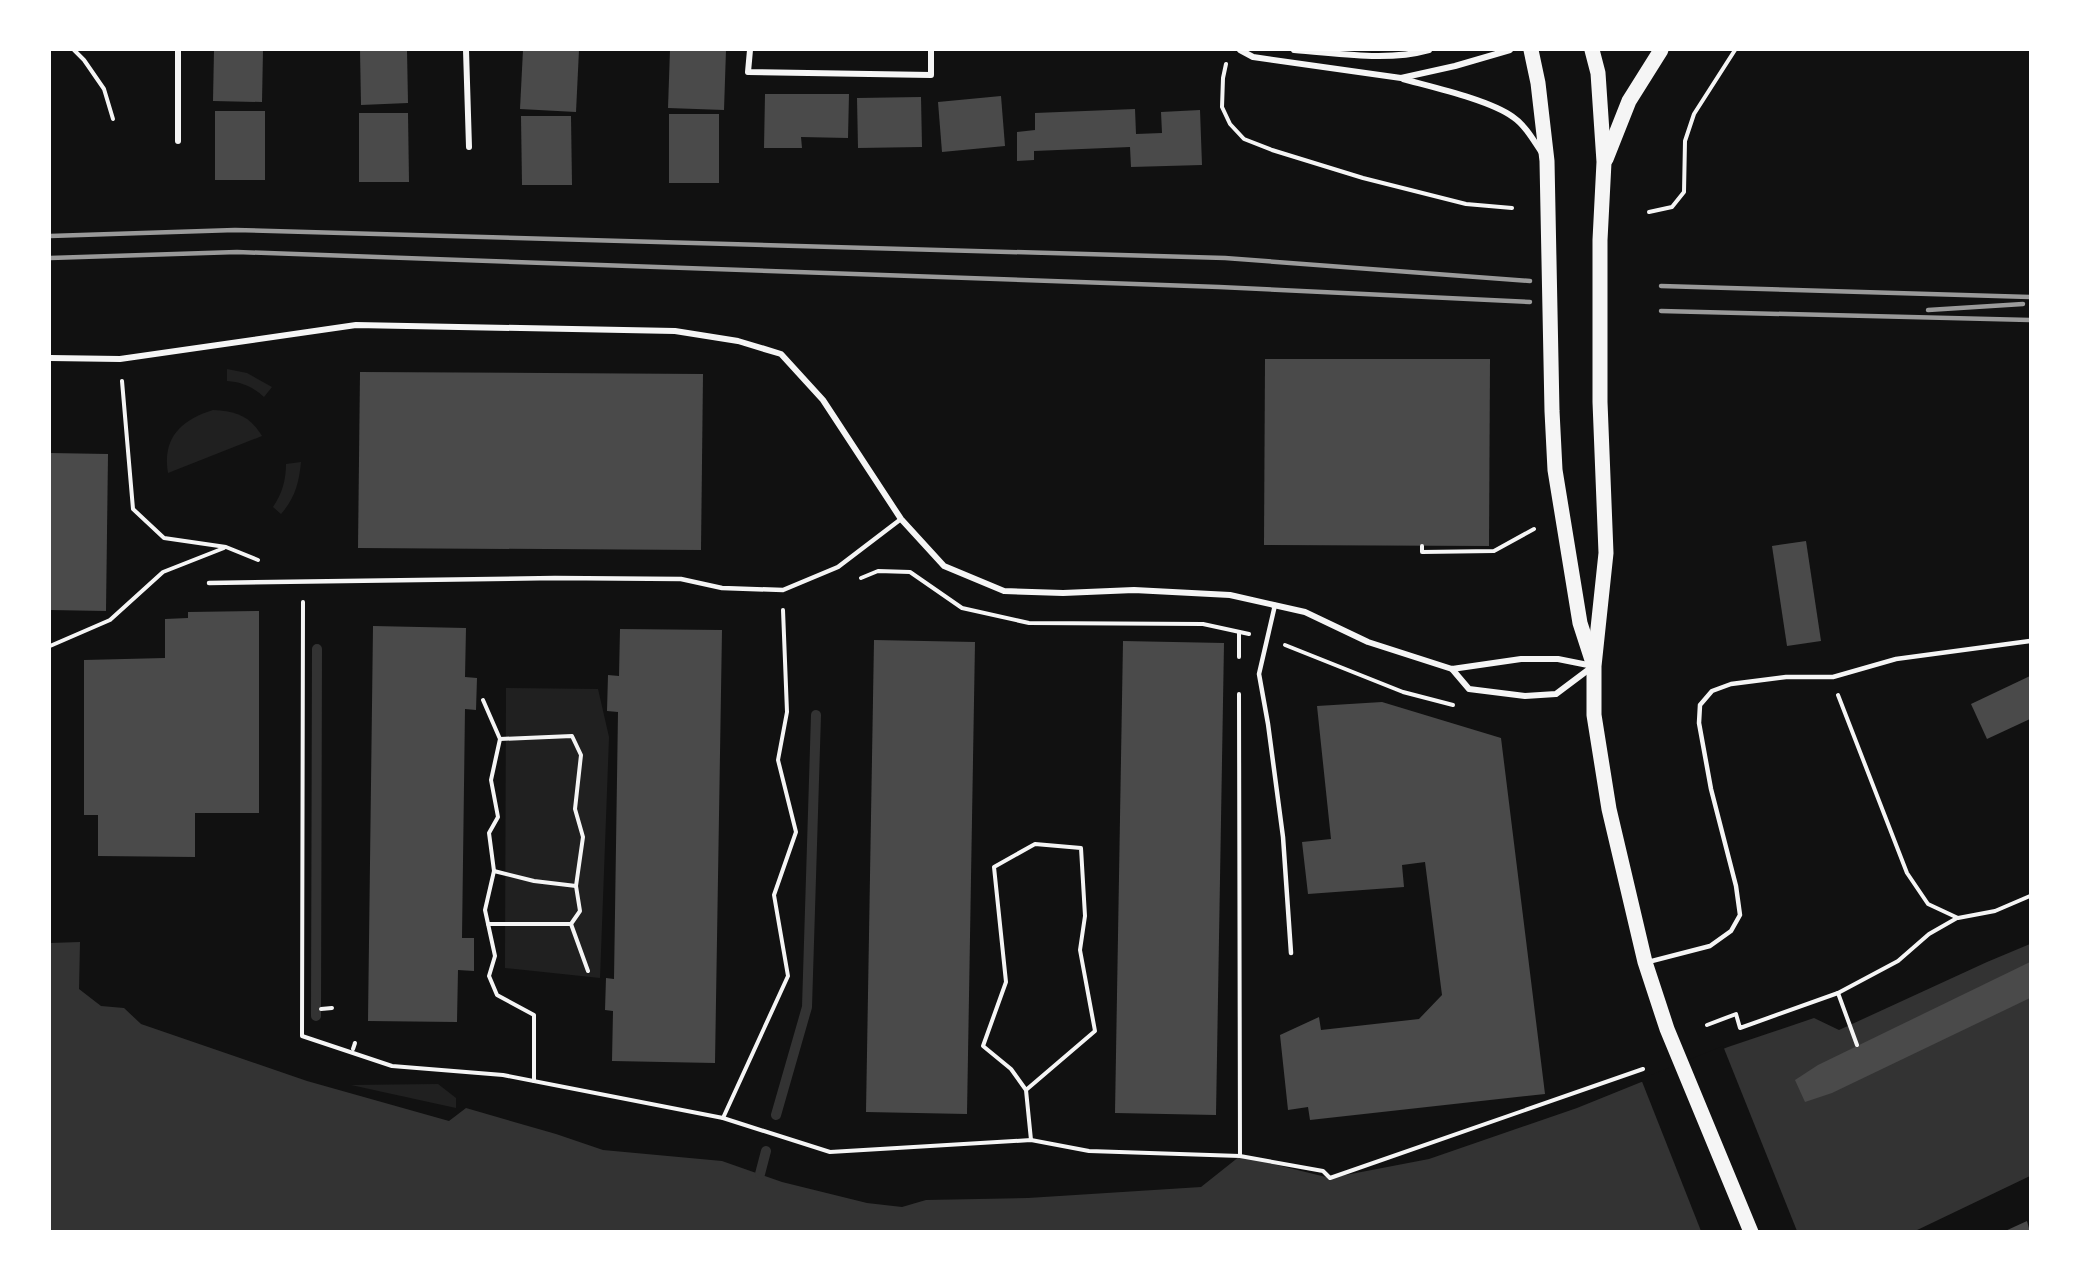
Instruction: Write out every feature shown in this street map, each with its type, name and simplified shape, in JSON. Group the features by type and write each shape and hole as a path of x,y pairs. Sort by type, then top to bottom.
{"main road":[{"path":"1532,50 1547,161 1552,411 1556,470 1580,623 1594,666"},
{"path":"1592,50 1598,73 1604,162 1600,240 1600,402 1606,554 1594,666 1594,716 1608,809 1646,962 1667,1029 1751,1232"},
{"path":"1604,162 1629,101 1661,50"}],"street":[{"path":"178,50 178,141"},
{"path":"466,50 469,147"},
{"path":"750,50 748,72 931,75 931,50"},
{"path":"1240,50 1253,57 1401,78 1495,107 1514,117 1529,133 1547,161"},
{"path":"1294,50 1353,55 1411,55 1429,50"},
{"path":"1401,78 1455,66 1510,50"},
{"path":"50,358 120,359 356,325 675,331 738,341 781,354 823,400 901,519 944,566 1004,591 1064,593 1134,590 1230,595 1305,612 1368,642 1452,669 1521,659 1558,659 1594,666"},
{"path":"1452,669 1469,689 1525,696 1556,694 1594,666"}],"lane":[{"path":"209,583 681,579 722,588 783,590 838,567 901,519"},
{"path":"1275,605 1259,674 1268,724 1282,837 1291,953"},
{"path":"1646,962 1710,946 1731,931 1740,915 1736,886 1709,778 1699,723 1700,705 1712,691 1731,684 1786,677 1833,677 1896,659 2031,641"}],"path":[{"path":"74,50 84,60 104,89 112,119"},
{"path":"1649,212 1672,207 1684,192 1686,141 1694,114 1735,50"},
{"path":"1223,78 1222,107 1230,124 1244,139 1312,164 1363,178 1466,204 1512,208"},
{"path":"120,359 133,509 165,538 226,547 268,564 303,582 302,1036 392,1066 503,1076 723,1118 830,1152 1031,1140 1089,1151 1240,1156 1323,1171 1330,1178 1643,1069"},
{"path":"1422,546 1422,552 1494,551 1534,529"},
{"path":"50,646 110,620 163,572 226,547"},
{"path":"859,579 878,571 910,572 962,608 1029,623 1203,624 1230,629"},
{"path":"723,1118 788,976 774,895 795,832 778,760 787,712 783,590"},
{"path":"1239,632 1239,664"},
{"path":"1296,648 1403,692 1464,707"},
{"path":"1833,677 1842,706 1907,873 1928,904 1958,918"},
{"path":"1239,688 1240,1156"},
{"path":"483,700 500,739 491,780 498,817 489,833 494,871 485,910 495,956 489,976 497,995 534,1015 534,1081"},
{"path":"500,739 572,736 581,755 575,808 583,837 576,886 580,911 571,924"},
{"path":"1026,1090 1095,1031 1080,950 1084,916 1081,848 1035,844 993,867 1006,982 983,1046 1011,1069 1026,1090 1031,1140"},
{"path":"494,871 534,881 576,886"},
{"path":"1707,1025 1736,1014 1740,1028 1838,993 1898,960 1929,934 1958,918 1995,911 2031,896"},
{"path":"488,924 571,924"},
{"path":"571,924 588,971"},
{"path":"1838,993 1857,1046"},
{"path":"321,1009 332,1008"},
{"path":"353,1049 356,1043"}],"shaded area":[{"path":"227,369 247,373 272,387 264,397 247,386 227,381"},
{"path":"213,410 242,416 253,424 262,436 168,473 168,450 176,432 192,419"},
{"path":"301,462 295,490 281,514 273,507 283,487 286,464"},
{"path":"506,688 598,689 609,737 600,978 505,968"},
{"path":"80,942 79,989 101,1006 124,1008 141,1024 307,1081 449,1121 466,1108 603,1150 722,1161 782,1182 867,1203 902,1207 926,1200 1028,1198 1201,1187 1240,1156 1330,1178 1429,1159 1577,1108 1728,1047 1814,1018 1839,1030 2030,944 2030,1176 1913,1232 50,1231 50,943"},
{"path":"438,1084 456,1098 456,1108 351,1085"}],"pier":[{"path":"1723,1046 1797,1231 1701,1231 1641,1079"}],"building":[{"path":"214,50 263,50 262,102 213,101"},
{"path":"360,50 407,50 408,103 361,105"},
{"path":"523,50 579,50 576,112 520,109"},
{"path":"670,50 726,50 724,110 668,108"},
{"path":"765,94 849,94 848,138 801,137 802,148 764,148"},
{"path":"1001,96 1005,146 942,152 938,102"},
{"path":"921,97 922,147 858,148 857,98"},
{"path":"1135,109 1136,134 1162,133 1161,112 1200,110 1202,165 1131,167 1130,147 1034,151 1034,160 1017,161 1017,132 1035,130 1035,113"},
{"path":"215,111 265,111 265,180 215,180"},
{"path":"359,113 408,113 409,182 359,182"},
{"path":"669,114 719,114 719,183 669,183"},
{"path":"521,116 571,116 572,185 522,185"},
{"path":"1265,359 1490,359 1489,546 1264,545"},
{"path":"360,372 703,374 701,550 358,548"},
{"path":"50,453 108,454 106,611 50,610"},
{"path":"1806,541 1821,641 1787,646 1772,546"},
{"path":"259,611 259,813 195,813 195,857 98,856 98,815 84,815 84,660 165,658 165,619 188,618 188,612"},
{"path":"373,626 466,628 465,677 477,678 476,710 465,709 462,938 474,938 474,971 458,970 457,1022 368,1021"},
{"path":"620,629 722,630 715,1063 612,1061 613,1011 605,1010 606,978 614,979 618,712 607,711 608,675 619,676"},
{"path":"874,640 975,642 967,1114 866,1112"},
{"path":"1123,641 1224,643 1216,1115 1115,1113"},
{"path":"2030,676 2030,719 1987,739 1971,704"},
{"path":"1382,702 1501,738 1545,1094 1310,1120 1308,1107 1288,1110 1280,1035 1319,1017 1321,1030 1419,1019 1442,995 1425,862 1402,865 1404,887 1308,894 1302,842 1331,839 1317,706"},
{"path":"2030,962 2030,998 1832,1093 1805,1102 1795,1080 1818,1065"},
{"path":"2027,1221 2030,1232 2003,1232"}],"waterway":[{"path":"316,1016 317,649"},
{"path":"776,1115 807,1007 816,715"},
{"path":"760,1174 766,1151"}],"railway":[{"path":"50,236 235,230 1225,258 1530,281"},
{"path":"50,258 237,252 1219,287 1530,302"},
{"path":"1661,286 2030,297"},
{"path":"1928,310 2023,304"},
{"path":"1661,311 2030,320"}]}
